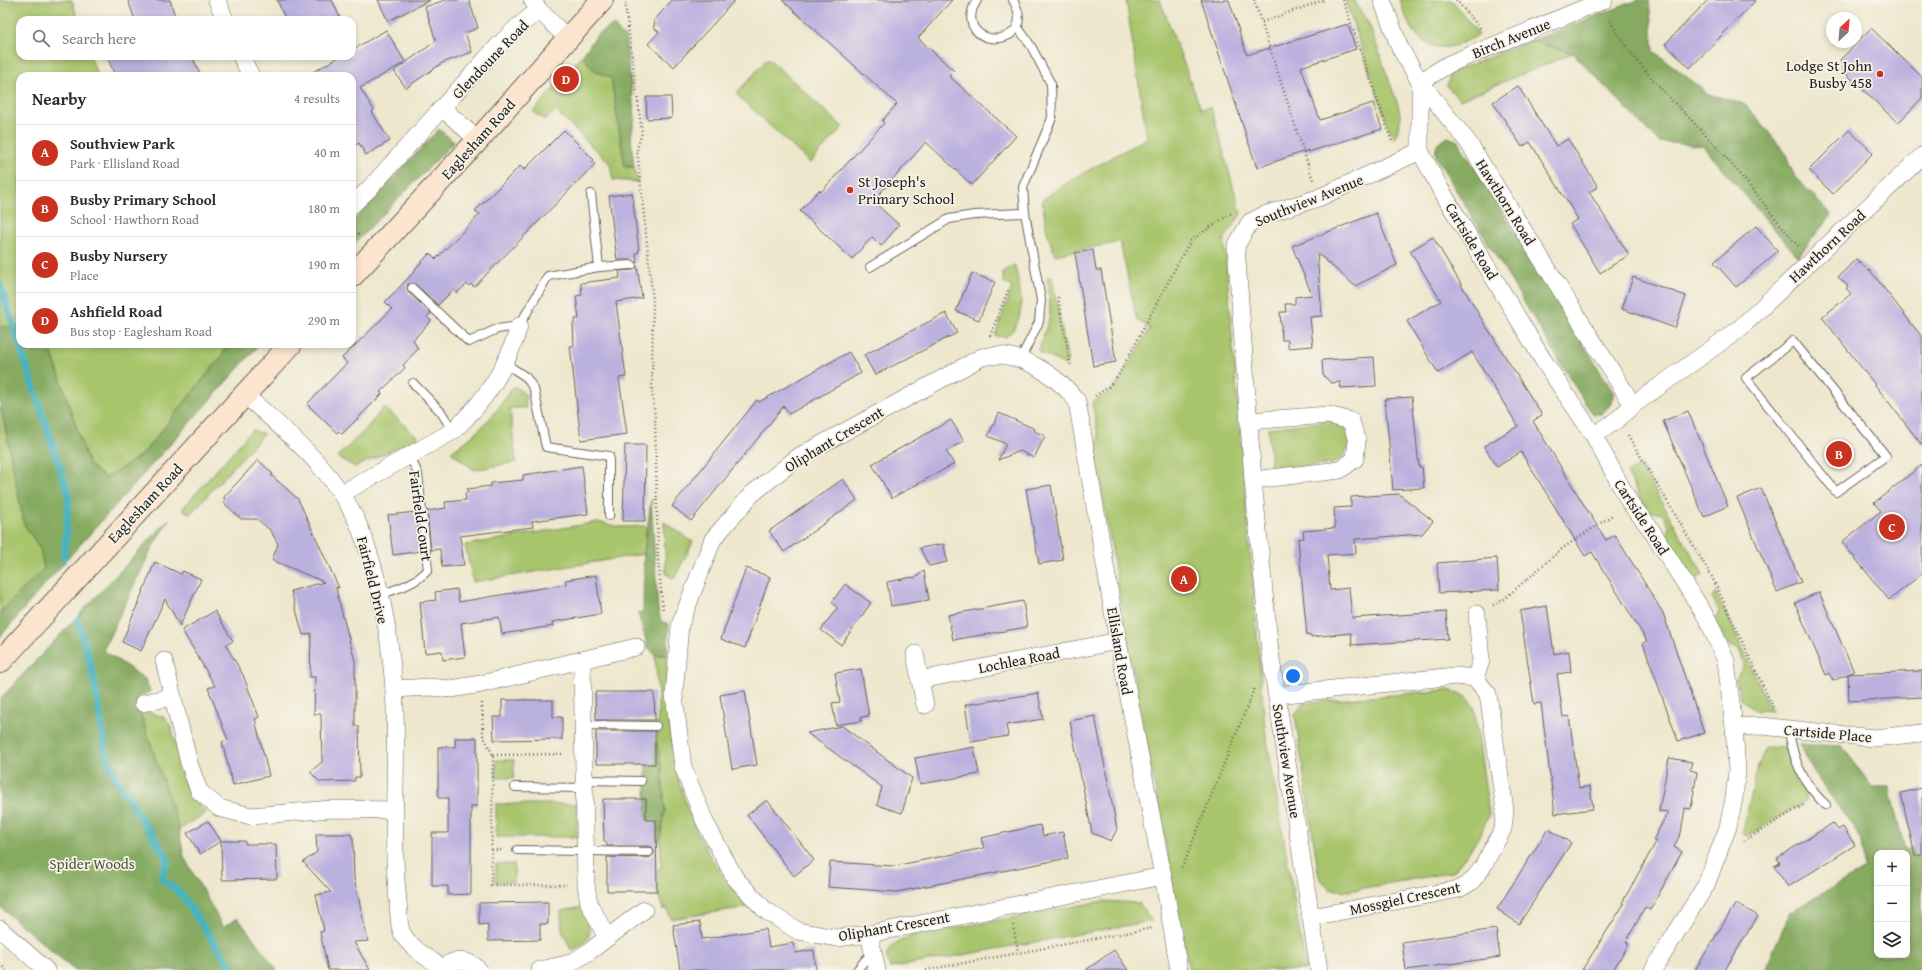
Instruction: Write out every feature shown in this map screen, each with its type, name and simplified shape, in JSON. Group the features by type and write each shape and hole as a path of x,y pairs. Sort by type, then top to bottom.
{"main road":[{"name":"Eaglesham Road","path":"356,272 478,140 602,0"},
{"name":"Eaglesham Road","path":"0,662 287,348"}],"street":[{"path":"218,0 224,16"},
{"name":"Hawthorn Road","path":"1382,0 1400,48 1420,82 1468,142 1633,405"},
{"name":"Birch Avenue","path":"1420,82 1449,64 1602,1"},
{"path":"536,5 568,39"},
{"name":"Glendoune Road","path":"356,201 536,5"},
{"path":"243,60 249,72"},
{"name":"Cartside Road","path":"1420,82 1420,151 1441,190 1543,360 1594,436 1630,503 1650,528 1708,620 1726,661 1734,727 1737,771 1734,798 1728,827 1706,886 1653,970"},
{"name":"Glendoune Road","path":"442,108 478,140"},
{"name":"Southview Avenue","path":"1319,970 1270,652 1253,480 1236,246 1250,222 1264,215 1318,198 1420,151"},
{"name":"Hawthorn Road","path":"1594,436 1633,405 1738,330 1922,156"},
{"name":"Fairfield Court","path":"341,494 453,431 466,419 487,394 506,364 519,326"},
{"name":"Oliphant Crescent","path":"1020,360 1000,355 982,357 959,368 798,457 752,494 714,539 680,625 674,695 683,767 705,822 736,878 765,910 798,930 836,938 869,934 1163,876"},
{"path":"1020,360 1049,374 1066,388 1077,401"},
{"name":"Fairfield Drive","path":"244,395 301,446 319,465 341,494 360,530 372,564 379,595 394,689 394,865 401,932 416,950 443,969 453,962 463,961 474,964 479,970"},
{"name":"Ellisland Road","path":"1077,401 1118,641 1163,876 1179,970"},
{"path":"1249,421 1328,414 1351,421 1357,441 1355,459 1340,470 1253,480"},
{"path":"1277,695 1455,676 1474,678 1481,661 1477,614"},
{"name":"Lochlea Road","path":"920,680 1118,641"},
{"path":"394,689 430,687 452,689 481,684 636,647"},
{"path":"915,654 925,705"},
{"path":"582,660 586,885 589,903 607,938"},
{"path":"164,661 189,764 199,791 219,808 251,816 331,809 395,810"},
{"name":"Mossgiel Crescent","path":"1311,917 1459,889 1471,882 1482,868 1503,829 1505,810 1488,694 1474,678"},
{"path":"143,703 172,697"},
{"name":"Cartside Place","path":"1734,727 1762,726 1874,738 1922,733"},
{"path":"540,970 571,963 590,951 644,910"},
{"path":"0,929 46,970"},
{"path":"869,934 877,970"}],"lane":[{"path":"977,0 972,11 973,25 982,36 995,40 1008,36 1017,26 1019,13 1014,0"},
{"path":"1017,26 1031,46 1051,84 1052,118 1023,187 1025,213 1041,300 1039,322 1020,360"},
{"path":"591,194 599,267"},
{"path":"870,267 949,219 974,215 1025,213"},
{"name":"Fairfield Court","path":"519,326 548,276 599,267 632,265"},
{"path":"412,288 470,342 497,329 519,326"},
{"path":"1793,341 1886,456 1836,492 1746,378 1793,341"},
{"path":"506,364 526,377 534,389 546,447 609,456 609,516"},
{"path":"413,383 441,412 453,431"},
{"name":"Fairfield Court","path":"379,595 414,582 421,578 428,570 418,474 410,456"},
{"path":"583,725 656,726"},
{"path":"1785,729 1798,767 1818,797 1826,805"},
{"path":"515,787 641,781"},
{"path":"517,850 649,852"},
{"path":"857,970 872,951"}],"path":[{"path":"624,0 627,12 642,133 637,148 653,301 652,392 655,417 658,558 663,612 680,625"},
{"path":"1254,0 1318,198"},
{"path":"1262,22 1324,0"},
{"path":"1343,0 1399,161"},
{"path":"1456,0 1474,20 1493,46"},
{"path":"1602,1 1618,37 1636,59 1726,157 1810,261"},
{"path":"1077,401 1100,394 1113,383 1190,241 1230,213 1236,211"},
{"path":"990,356 988,341 1008,290"},
{"path":"1057,293 1073,374 1066,388"},
{"path":"1618,418 1712,577 1774,709 1785,729"},
{"path":"1477,614 1503,600 1564,548 1630,503"},
{"path":"1163,876 1183,866 1270,652"},
{"path":"481,684 483,735 493,755 491,885 586,885"},
{"path":"493,755 584,754"},
{"path":"1720,848 1728,851 1818,797"},
{"path":"1010,905 1018,952"},
{"path":"926,970 1170,924"},
{"path":"0,964 6,970"}],"green space":[{"path":"0,0 72,0 77,16 16,16 16,60 92,60 96,72 16,72 16,326 0,327"},
{"path":"1126,0 1160,0 1201,109 1211,107 1241,214 1224,239 1265,728 1306,970 1189,970 1126,634 1094,443 1099,440 1092,402 1108,393 1121,379 1150,328 1137,320 1120,242 1055,255 1047,232 1042,200 1071,180 1147,138"},
{"path":"1345,0 1355,0 1369,24 1398,105 1401,118 1395,139 1388,126"},
{"path":"1400,0 1452,0 1479,35 1460,44 1448,47 1429,45 1416,34 1406,18"},
{"path":"1638,0 1649,0 1654,51 1708,94 1745,104 1785,152 1794,175 1831,215 1798,257 1703,146 1659,142 1573,53 1530,41"},
{"path":"613,25 625,37 635,118 631,136 634,167 625,167 611,78 594,70 582,56 597,35"},
{"path":"1530,41 1573,53 1460,100 1447,86 1450,73"},
{"path":"582,56 594,70 611,78 625,167 634,167 638,182 613,180 610,164 556,111 545,120 533,112"},
{"path":"768,58 843,127 810,163 736,94"},
{"path":"439,129 454,142 356,242 356,218"},
{"path":"1448,137 1458,141 1613,392 1612,402 1601,414 1593,414 1585,403 1436,157 1436,147 1441,141"},
{"path":"1015,265 1021,304 1018,321 1013,330 1006,337 995,336 1012,287 1004,282 1002,272"},
{"path":"1047,277 1052,277 1068,362 1065,365 1039,352 1050,313 1050,298"},
{"path":"16,326 16,348 50,348 89,465 106,478 143,454 224,353 225,348 256,348 46,583 0,637 0,612 44,568 40,548 24,524 0,401 0,327"},
{"path":"50,348 225,348 224,353 143,454 106,478 89,466"},
{"path":"514,386 525,394 526,408 510,408 516,462 474,470 451,452 479,430 500,406"},
{"path":"0,401 24,524 40,548 44,568 0,612"},
{"path":"384,407 419,438 355,467 337,457 366,429"},
{"path":"1330,421 1344,427 1351,443 1343,457 1332,464 1271,471 1268,428"},
{"path":"252,430 264,434 190,514 182,509"},
{"path":"1640,465 1703,574 1694,581 1666,539 1669,525 1663,514 1647,511 1627,473"},
{"path":"651,500 658,610 661,621 669,624 667,655 655,655 648,647 638,613 643,612 644,554"},
{"name":"Spider Woods","path":"169,519 152,548 103,650 145,679 150,692 137,697 139,709 178,825 184,857 223,927 238,918 277,970 74,970 0,907 0,699"},
{"path":"597,522 620,527 646,526 644,554 473,582 465,545"},
{"path":"664,522 693,542 674,579 666,574"},
{"path":"1716,593 1772,711 1755,710 1741,699 1736,679 1744,664 1739,650 1728,645 1715,622 1719,611 1712,597"},
{"path":"655,655 667,655 668,711 671,739 682,793 691,819 703,844 718,869 748,907 671,919 667,908 663,910 657,891 657,869 661,869 660,839 665,811 662,769 657,745 658,698"},
{"path":"1446,690 1462,695 1474,707 1489,814 1478,838 1453,872 1348,891 1329,889 1319,877 1295,715 1303,703"},
{"path":"139,709 164,717 171,726 188,792 206,813 179,830"},
{"path":"655,743 657,743 662,769 665,811 660,839 656,839 646,820 646,764"},
{"path":"1799,744 1842,746 1872,787 1889,787 1905,850 1922,846 1922,970 1765,970 1790,912 1864,869 1862,840 1814,773"},
{"path":"1766,747 1786,748 1807,795 1806,801 1747,836 1742,834 1758,766"},
{"path":"496,760 514,760 514,778 496,778"},
{"path":"496,804 577,804 577,837 496,837"},
{"path":"496,864 514,864 514,882 496,882"},
{"path":"1103,901 1139,903 1152,921 890,968 886,956 892,945 911,936"},
{"path":"582,907 588,922 590,932 589,937 580,946 572,951 562,931 561,911"}],"building":[{"path":"128,0 170,0 175,16 134,16"},
{"path":"277,0 332,0 339,16 284,16"},
{"path":"378,0 430,0 388,21"},
{"path":"445,0 469,0 478,28 465,33 472,52 442,63 406,88 394,71 436,41 425,7"},
{"path":"672,0 735,0 674,67 648,44 659,32 653,27 655,24 653,22"},
{"path":"782,0 952,0 918,38 954,71 949,76 1016,136 972,185 926,142 873,201 899,225 881,246 872,237 852,259 800,211 819,190 821,192 884,123 882,121 897,104"},
{"path":"1201,0 1229,0 1247,55 1348,24 1356,49 1301,67 1320,120 1373,103 1382,129 1308,152 1308,150 1257,168"},
{"path":"1708,0 1756,0 1690,68 1665,44"},
{"name":"Lodge St John Busby 458","path":"1871,28 1922,77 1922,98 1898,123 1841,69 1845,65 1840,60 1852,48 1862,48 1862,37"},
{"path":"386,30 405,62 360,88 374,110 372,112 390,141 366,155 359,143 356,145 356,72 313,72 334,60 356,60 356,48"},
{"path":"109,60 194,60 199,72 113,72"},
{"path":"1518,86 1556,146 1568,139 1598,187 1589,192 1629,255 1600,273 1570,224 1578,219 1530,142 1522,147 1493,102"},
{"path":"646,97 671,97 672,118 647,119"},
{"path":"564,130 594,160 592,162 595,164 474,287 471,284 469,286 467,284 457,293 453,290 438,305 415,284 408,284 408,292 431,313 427,317 431,321 413,340 418,349 403,365 405,368 380,392 382,394 342,434 339,431 337,433 307,404 347,363 342,358 352,348 356,348 356,344 392,309 385,302 416,270 415,269 430,253 436,259 480,214 475,211 520,166 524,170"},
{"path":"1849,130 1873,153 1833,194 1809,170"},
{"path":"632,193 639,252 636,253 637,263 632,260 617,260 609,196"},
{"path":"1376,213 1397,265 1355,286 1317,253 1322,316 1310,317 1313,346 1288,348 1288,340 1282,340 1280,312 1286,312 1285,304 1295,304 1295,297 1312,295 1292,246"},
{"path":"1756,226 1778,251 1736,287 1714,262"},
{"path":"1433,237 1481,318 1542,415 1533,421 1579,497 1606,540 1615,535 1663,613 1704,733 1678,741 1643,643 1647,641 1592,552 1585,556 1521,452 1497,467 1484,446 1518,426 1472,352 1438,373 1407,321 1441,301 1410,251"},
{"path":"1093,250 1096,270 1101,270 1116,362 1093,366 1075,253"},
{"path":"1856,259 1868,270 1869,269 1922,337 1922,445 1822,317 1851,294 1846,288 1848,286 1838,277"},
{"path":"637,266 642,298 616,302 626,377 619,378 627,434 581,440 570,346 574,346 573,323 575,322 575,319 579,319 576,296 582,295 581,283 620,278 619,271 633,270"},
{"path":"972,273 995,282 979,320 956,311"},
{"path":"1633,277 1686,296 1675,328 1622,309"},
{"path":"946,313 957,333 875,375 864,355"},
{"path":"849,352 861,373 789,414 784,406 691,521 672,506 757,400 759,402"},
{"path":"1374,357 1376,386 1341,388 1340,382 1331,383 1323,375 1322,360"},
{"path":"1412,397 1419,467 1422,467 1424,488 1393,490 1385,399"},
{"path":"1688,411 1728,506 1704,517 1663,421"},
{"path":"999,413 1035,429 1034,431 1045,436 1034,458 1020,451 998,460 1006,444 988,436"},
{"path":"951,420 964,441 946,451 954,464 892,498 872,464"},
{"path":"625,445 646,445 645,521 623,521"},
{"path":"258,460 273,474 271,475 298,499 339,588 336,587 355,661 355,726 359,726 360,777 355,777 355,781 320,782 310,772 322,762 321,714 314,714 315,677 310,677 311,633 303,635 291,591 324,582 272,560 278,544 271,531 257,519 241,519 225,504 224,497"},
{"path":"1922,465 1922,574 1889,600 1842,542 1881,511 1874,503"},
{"path":"582,466 588,514 532,521 533,527 460,536 464,565 442,567 440,549 431,550 427,511 446,508 445,502 466,500 465,493 468,493 467,489 491,486 491,483 523,480 523,475"},
{"path":"843,479 857,500 784,552 769,531"},
{"path":"1051,485 1063,560 1039,564 1026,489"},
{"path":"1761,488 1801,582 1777,592 1737,498"},
{"path":"1399,494 1433,521 1422,534 1355,539 1356,553 1327,555 1330,590 1349,588 1352,618 1446,612 1448,639 1352,645 1351,633 1311,637 1311,635 1307,636 1298,539 1304,538 1303,531 1335,528 1334,508 1351,507 1351,497"},
{"path":"416,512 421,551 393,555 388,515"},
{"path":"944,544 947,562 929,566 920,548"},
{"path":"1497,558 1499,590 1439,593 1437,563"},
{"path":"155,562 181,574 183,571 201,579 180,626 165,599 141,651 122,642"},
{"path":"746,568 770,577 745,648 721,639"},
{"path":"924,571 929,600 891,606 887,582 914,578"},
{"path":"596,575 601,614 552,622 553,626 502,634 499,617 461,623 465,657 443,660 442,651 425,653 420,602 436,600 435,592 457,589 459,602 566,584 566,580"},
{"path":"845,584 871,603 841,645 821,630 837,608 832,602"},
{"path":"1819,592 1854,672 1833,681 1829,673 1826,675 1795,603"},
{"path":"1023,601 1027,627 953,640 948,615"},
{"path":"1547,606 1554,654 1569,651 1571,672 1557,674 1563,717 1569,716 1579,788 1590,786 1593,809 1555,814 1541,703 1534,704 1520,611"},
{"path":"215,611 233,641 226,645 243,675 259,717 255,719 269,776 233,785 222,742 228,740 208,688 215,686 182,630"},
{"path":"861,669 869,716 861,717 861,721 836,725 832,703 840,702 835,673"},
{"path":"1922,671 1922,697 1849,701 1848,674"},
{"path":"745,691 757,765 732,769 720,695"},
{"path":"595,692 654,692 655,720 596,720"},
{"path":"1038,693 1043,719 1006,725 1008,736 971,742 965,705"},
{"path":"502,700 553,700 553,717 562,717 562,739 494,740 493,717 502,717"},
{"path":"1095,716 1117,829 1111,841 1092,833 1070,721"},
{"path":"842,726 912,778 902,813 877,805 882,787 807,733"},
{"path":"596,731 655,731 655,764 596,764"},
{"path":"455,738 477,738 477,806 471,806 471,894 448,895 448,886 432,886 432,833 448,833 448,798 438,798 438,747 455,747"},
{"path":"974,747 979,774 920,784 915,758"},
{"path":"1669,758 1692,762 1690,770 1697,772 1691,809 1685,808 1681,833 1674,847 1682,852 1650,910 1645,907 1626,942 1629,944 1613,970 1582,970 1624,904 1622,903 1656,842 1653,840 1668,812 1659,811"},
{"path":"1922,788 1922,855 1915,856 1901,793"},
{"path":"603,799 646,799 646,820 656,820 657,891 607,891 607,857 649,858 654,852 649,846 607,846 606,841 604,841"},
{"path":"767,800 814,860 794,876 747,815"},
{"path":"208,821 221,841 200,854 187,833"},
{"path":"1833,823 1838,830 1843,827 1855,845 1788,887 1774,866 1780,863 1777,858"},
{"path":"1040,825 1043,836 1063,832 1068,858 897,892 828,887 830,862 894,866 984,848 981,838"},
{"path":"1548,829 1571,843 1519,924 1497,909"},
{"path":"316,834 351,834 353,838 354,878 368,941 354,942 370,970 328,970 320,932 324,931 316,895 331,892 303,862 317,852"},
{"path":"221,841 245,841 245,844 276,844 277,879 222,880"},
{"path":"548,902 548,924 540,924 540,940 488,941 488,924 479,925 479,903"},
{"path":"1736,903 1758,916 1725,970 1695,970"},
{"path":"700,922 702,939 766,929 769,947 793,943 795,953 814,950 816,970 680,970 673,925"},
{"path":"1496,929 1500,957 1406,970 1402,942"},
{"path":"1114,950 1128,970 1086,970"}],"waterway":[{"path":"0,285 16,334"},
{"path":"21,348 69,495 64,558"},
{"path":"78,620 93,674 107,758 118,783 168,859 161,878 180,893 233,970"}],"place":[{"name":"Lodge St John Busby 458","path":"1880,74"},
{"name":"Ashfield Road","path":"566,79"},
{"name":"St Joseph's Primary School","path":"850,190"},
{"name":"Busby Primary School","path":"1839,454"},
{"name":"Busby Nursery","path":"1892,527"},
{"name":"Southview Park","path":"1184,579"}]}
